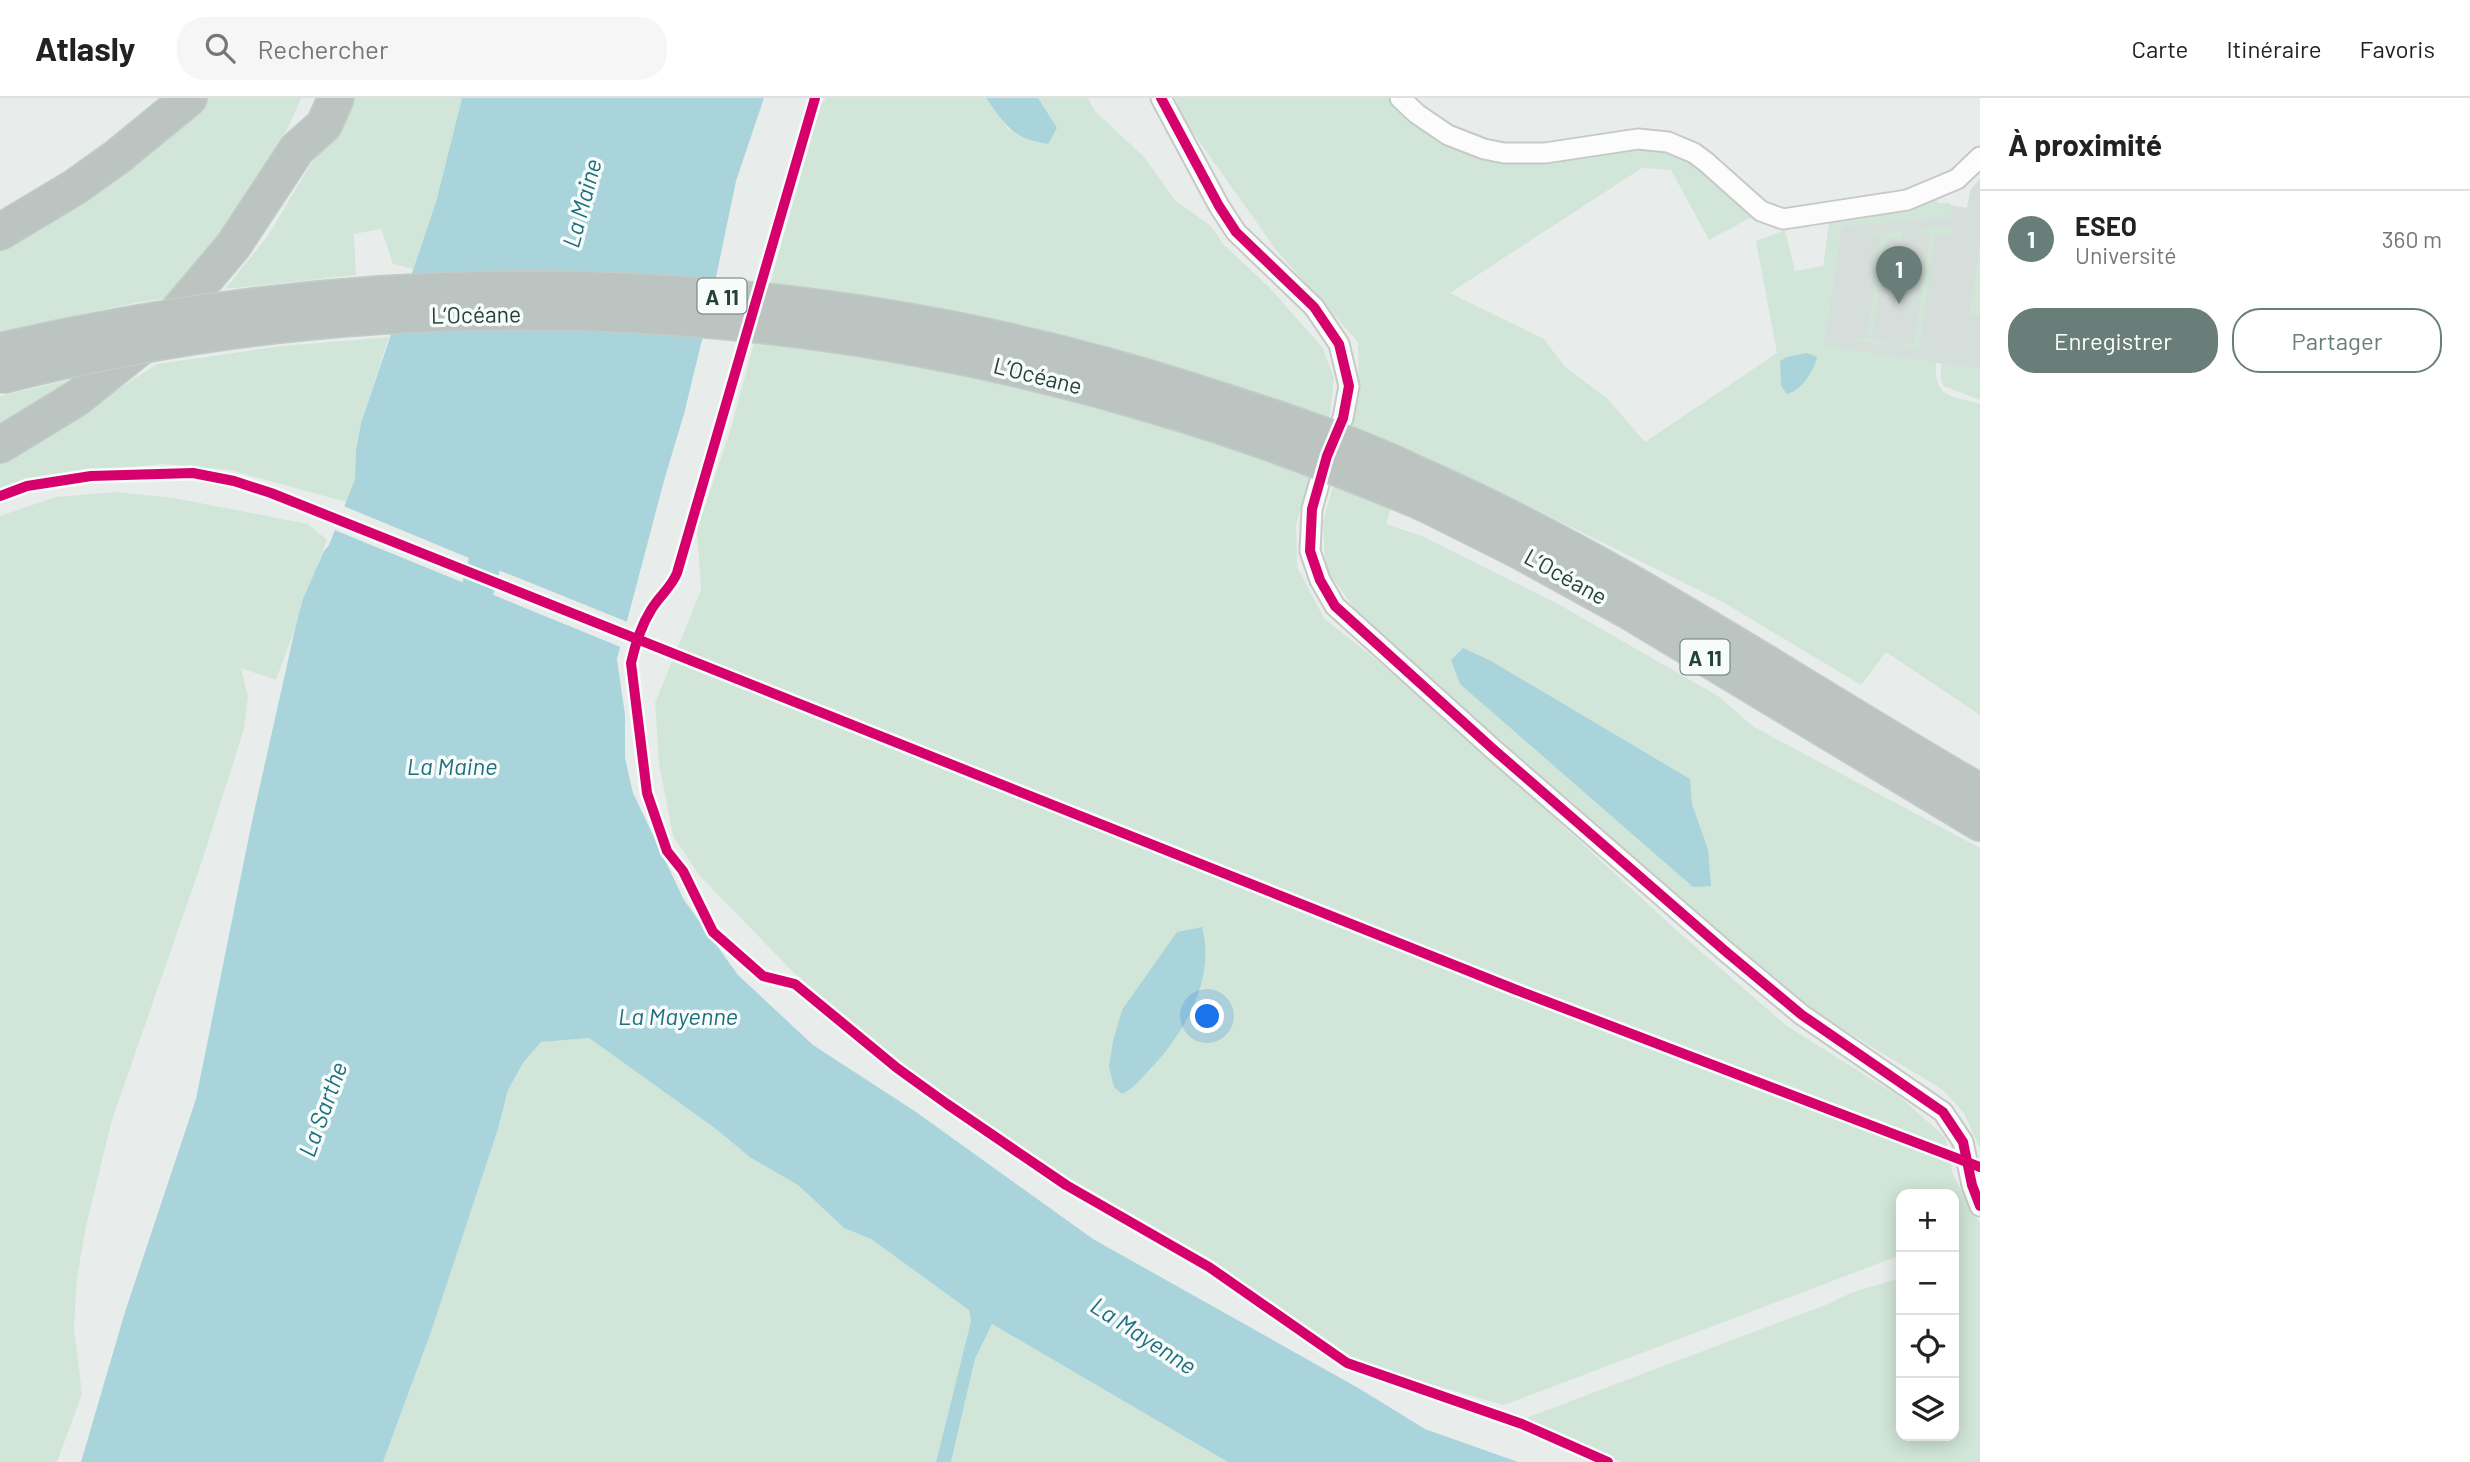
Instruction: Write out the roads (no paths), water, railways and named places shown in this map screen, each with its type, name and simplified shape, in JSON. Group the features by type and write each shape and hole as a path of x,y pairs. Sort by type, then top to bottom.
{"highway":[{"path":"143,135 166,98"},
{"path":"0,232 75,187 117,157 188,98"},
{"path":"0,445 77,398 163,329 233,246 297,149 316,98"},
{"path":"297,149 324,125 335,98"},
{"name":"L’Océane","path":"0,351 195,313 341,296 448,289 630,290 720,296 847,311 992,337 1094,362 1233,404 1328,438 1423,490 1518,550 1627,610 1980,822"},
{"name":"L’Océane","path":"0,376 152,345 260,329 457,313 585,313 730,322 875,341 953,355 1162,407 1344,471 1423,490 1534,529 1611,570 1980,792"}],"street":[{"path":"1161,98 1212,194 1236,232 1314,307 1339,344 1349,386 1343,418 1327,456 1312,509 1310,551 1320,580 1335,606 1493,750 1733,958 1802,1015 1943,1112 1963,1142 1977,1201"},
{"path":"1400,98 1417,114 1448,135 1483,149 1504,153 1545,153 1638,139 1668,142 1688,150 1706,162 1762,211 1783,219 1908,200 1957,179 1980,157"}],"water":[{"path":"462,98 764,98 736,181 684,414 617,659 625,715 625,758 633,793 684,900 738,975 813,1045 916,1112 1093,1239 1360,1389 1425,1429 1518,1462 1228,1462 992,1324 975,1359 951,1462 936,1462 971,1321 969,1310 871,1239 844,1228 798,1185 751,1158 716,1129 589,1038 541,1042 523,1063 508,1090 498,1129 431,1332 383,1462 81,1462 125,1312 196,1099 251,826 303,599 329,545 355,479 361,423 436,202","holes":["485,558 495,560 486,592 482,594 475,588"]},
{"path":"986,98 1038,98 1057,128 1048,144 1026,138 1011,129"},
{"path":"1807,353 1817,357 1813,369 1802,384 1787,394 1781,386 1780,361"},
{"path":"1463,648 1491,661 1690,779 1692,804 1708,849 1711,886 1693,887 1460,684 1451,660"},
{"path":"1202,927 1205,966 1201,985 1186,1022 1163,1055 1137,1083 1122,1094 1114,1087 1109,1067 1122,1010 1177,932"}],"waterway":[{"name":"La Maine","path":"466,633 498,513"}],"place":[{"name":"ESEO","path":"1899,304"}],"water label":[{"name":"La Mayenne","path":"678,1015"},
{"name":"La Sarthe","path":"322,1109"},
{"name":"La Mayenne","path":"1144,1335"}]}
